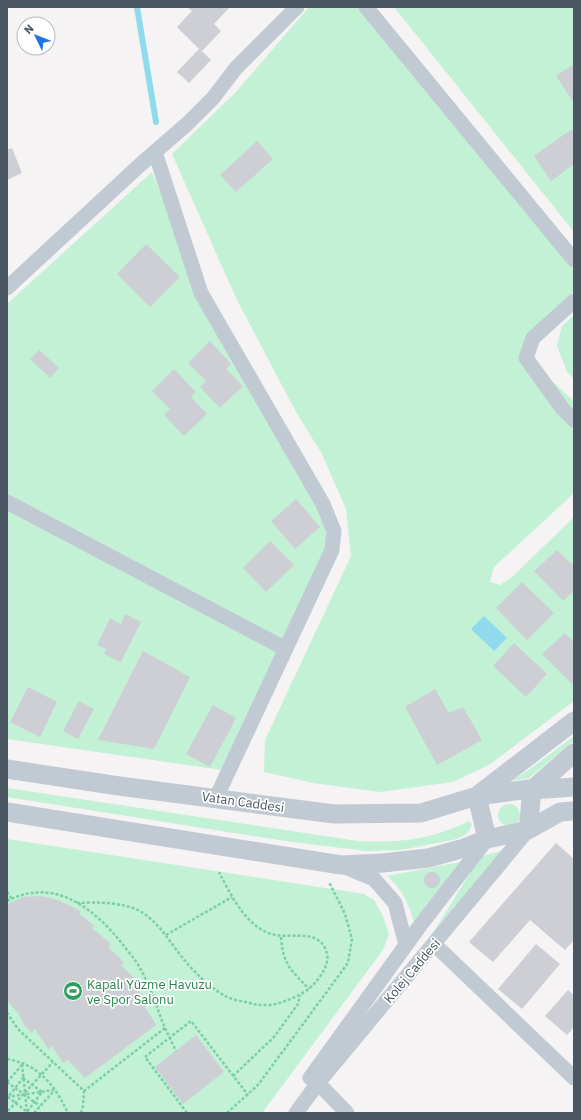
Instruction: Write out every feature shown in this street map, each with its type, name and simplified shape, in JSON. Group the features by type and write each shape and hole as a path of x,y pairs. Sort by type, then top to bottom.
{"street":[{"path":"7,288 187,124 213,98 236,68 297,7"},
{"path":"366,7 574,260"},
{"path":"155,152 201,293 323,504 334,531 332,550 216,798"},
{"path":"574,301 533,338 526,358 562,408 574,420"},
{"path":"7,502 286,650"},
{"path":"477,796 574,721"},
{"path":"528,830 532,790 574,753"},
{"name":"Vatan Caddesi","path":"7,769 120,786 334,814 421,813 477,796"},
{"path":"477,796 529,789 574,787"},
{"path":"477,796 487,839"},
{"path":"7,812 340,865 383,863 428,858 461,849 487,839 528,830 560,812 574,811"},
{"name":"Kolej Caddesi","path":"296,1113 318,1083 528,830"},
{"name":"Kolej Caddesi","path":"285,1113 406,945 487,839"},
{"path":"340,865 374,879 396,903 406,945"},
{"path":"434,944 574,1078"},
{"path":"318,1083 347,1113"}],"path":[{"path":"227,1113 248,1095 263,1079 348,964 352,939 346,914 334,890 316,861"},
{"path":"78,903 106,903 139,911 153,920 192,968 208,983 226,996 258,1005 272,1005 300,995 309,989 317,980 328,962 328,954 324,946 313,936 281,937 263,931 239,908 219,872"},
{"path":"7,892 11,898"},
{"path":"7,901 25,893 43,892 65,896 90,910 117,937 140,968 165,1028 176,1050"},
{"path":"166,935 232,897"},
{"path":"281,937 282,951 286,964 309,989"},
{"path":"233,1076 274,1037 298,1004 300,995"},
{"path":"7,1013 18,1029 84,1091"},
{"path":"187,1113 145,1057 191,1021 248,1095"},
{"path":"81,1113 84,1091 165,1028"},
{"path":"7,1059 38,1070 47,1078 68,1113"},
{"path":"8,1112 53,1062"},
{"path":"22,1064 24,1095 27,1112"},
{"path":"22,1064 7,1082 40,1106"},
{"path":"23,1078 42,1092"},
{"path":"8,1097 23,1078"},
{"path":"8,1097 54,1090"},
{"path":"34,1113 54,1090"},
{"path":"27,1112 42,1092"},
{"path":"8,1097 27,1112"}],"green space":[{"path":"309,7 358,7 574,270 574,291 532,331 533,359 555,384 574,401 574,493 494,567 490,582 500,585 512,577 574,517 574,701 489,765 453,782 380,792 313,783 264,772 265,740 351,556 346,509 322,454 296,412 237,300 172,154 236,92"},
{"path":"394,7 574,7 574,232"},
{"path":"152,172 201,293 334,531 229,771 7,739 7,304"},
{"path":"574,315 574,379 567,372 557,346 562,326"},
{"path":"574,736 574,741 529,778 511,781 530,769"},
{"path":"7,788 358,841 401,841 415,839 441,832 469,821 472,824 468,833 457,839 401,850 366,851 285,841 7,797"},
{"path":"509,804 517,807 520,815 517,823 509,826 501,823 498,815 501,807"},
{"path":"7,839 364,894 374,900 382,914 389,934 383,950 262,1113 7,1113"},
{"path":"506,849 426,944 480,857"},
{"path":"460,862 414,924 405,898 397,886 387,876"}],"water":[{"path":"484,616 507,638 494,651 471,629"}],"building":[{"path":"187,7 230,7 214,24 221,31 202,51 211,60 189,83 177,72 199,49 177,27 192,11"},
{"path":"574,64 574,103 556,76"},
{"path":"572,129 574,132 574,164 551,181 534,156"},
{"path":"257,141 273,159 236,192 220,175"},
{"path":"12,148 22,173 7,180 7,150"},
{"path":"146,244 180,277 150,307 117,274"},
{"path":"210,341 231,364 226,369 243,386 220,408 200,387 206,381 188,363"},
{"path":"39,350 59,368 50,378 30,359"},
{"path":"174,369 196,392 191,397 207,414 184,436 164,415 170,409 152,391"},
{"path":"296,499 320,527 295,549 271,521"},
{"path":"270,541 294,565 266,592 243,568"},
{"path":"557,550 574,566 574,591 563,601 534,571"},
{"path":"522,582 554,613 527,640 496,608"},
{"path":"125,614 141,622 121,662 104,654 106,649 97,645 110,618 121,624"},
{"path":"565,633 574,642 574,682 572,684 542,654"},
{"path":"514,643 547,674 526,697 493,666"},
{"path":"143,651 190,677 154,749 98,740"},
{"path":"28,687 57,702 40,737 10,722"},
{"path":"435,689 449,713 463,707 482,740 437,765 405,707"},
{"path":"79,701 94,709 78,739 63,731"},
{"path":"213,705 236,718 210,767 186,754"},
{"path":"556,843 574,859 574,940 565,950 530,920 493,962 469,942"},
{"path":"429,872 435,872 440,877 438,886 435,888 429,888 424,883 424,877"},
{"name":"Kapalı Yüzme Havuzu ve Spor Salonu","path":"41,896 58,900 81,911 79,914 94,925 92,928 111,944 108,947 124,962 121,965 138,982 133,984 149,1002 144,1005 156,1025 85,1078 68,1060 63,1063 52,1046 49,1050 35,1029 32,1033 24,1025 19,1014 9,1003 7,998 7,904 23,897"},
{"path":"536,944 560,964 522,1009 498,989"},
{"path":"568,990 574,995 574,1027 567,1035 545,1016"},
{"path":"196,1035 224,1072 183,1104 155,1067"}],"waterway":[{"path":"137,7 156,122"}],"place":[{"name":"Kapalı Yüzme Havuzu ve Spor Salonu","path":"73,991"}]}
